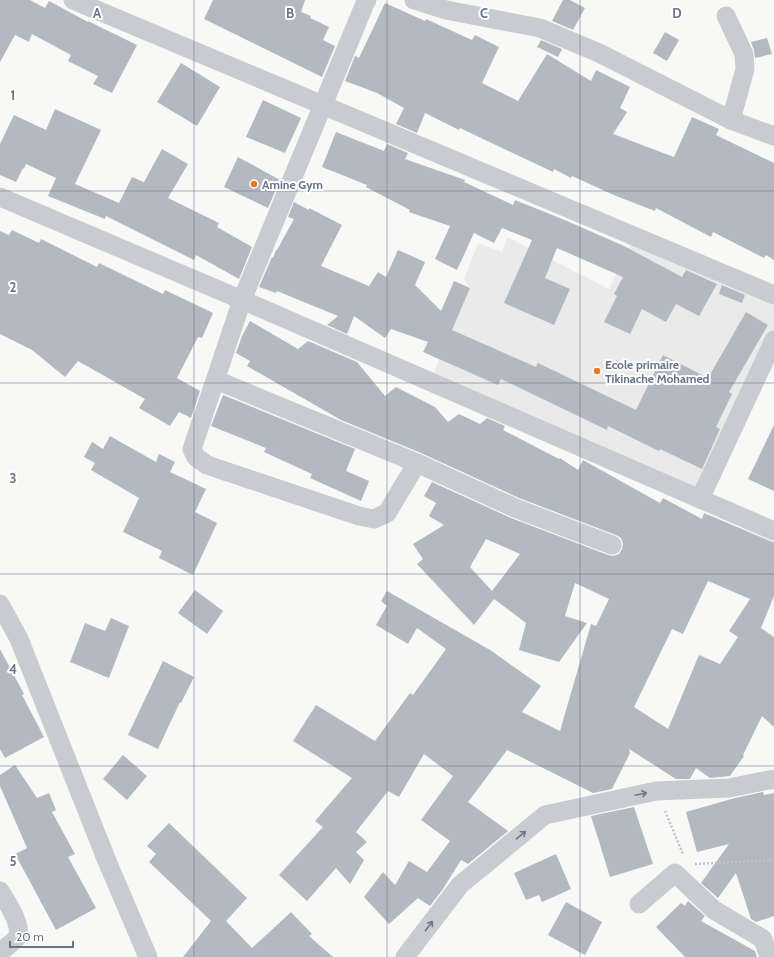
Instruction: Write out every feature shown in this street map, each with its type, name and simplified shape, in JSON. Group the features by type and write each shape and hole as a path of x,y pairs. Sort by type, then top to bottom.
{"street":[{"path":"73,0 774,295"},
{"path":"366,0 242,300 192,449 196,458 207,465 359,516 374,519 387,513 417,463"},
{"path":"414,0 446,10 540,28 599,53 731,120 774,136"},
{"path":"726,16 744,54 745,69 731,120"},
{"path":"0,198 242,300 774,531"},
{"path":"700,499 774,340"},
{"path":"216,380 417,463 515,508 612,545"},
{"path":"0,604 19,639 104,854 148,957"},
{"path":"405,957 460,885 545,815 656,791 729,788 774,778"},
{"path":"639,904 676,873 714,910 763,940 768,957"},
{"path":"0,891 16,921 18,930 16,937 0,952"}],"path":[{"path":"670,823 684,858"},
{"path":"695,864 774,860"}],"shaded area":[{"name":"Ecole primaire Tikinache Mohamed","path":"635,236 774,295 774,340 700,499 431,382 439,359 470,288 464,280 478,243 502,252 507,237 609,289"}],"building":[{"path":"0,0 30,0 45,8 49,1 88,22 137,45 112,93 93,84 98,76 68,61 71,55 32,34 29,42 15,35 0,62"},
{"path":"213,0 305,0 301,12 329,27 323,40 335,46 322,77 204,19"},
{"path":"563,0 570,0 585,8 573,30 552,21"},
{"path":"385,3 425,21 426,19 472,40 475,35 499,47 482,83 518,101 547,54 591,81 596,70 630,87 620,108 627,112 613,134 674,157 692,117 719,129 716,135 774,163 774,260 766,255 764,258 713,232 711,237 656,208 655,211 616,196 572,176 571,178 554,169 553,172 460,128 459,130 425,113 417,133 396,124 404,108 377,93 345,81 355,56 359,58"},
{"path":"665,32 679,40 667,61 653,53"},
{"path":"767,38 772,54 755,58 751,42"},
{"path":"541,40 562,49 558,57 537,47"},
{"path":"181,63 220,87 197,126 157,102"},
{"path":"263,100 301,118 285,153 246,137"},
{"path":"55,109 101,130 75,184 119,203 132,177 144,182 162,149 188,164 168,198 219,223 217,227 252,247 239,279 196,255 194,260 106,216 105,219 48,196 56,178 26,164 16,182 0,175 0,144 14,115 46,130"},
{"path":"336,132 384,151 387,144 408,153 405,159 465,180 464,182 513,205 515,200 567,221 624,246 682,277 686,270 717,284 699,316 676,304 666,322 642,309 630,334 604,322 617,296 614,294 623,277 557,248 545,278 570,289 554,325 504,303 532,240 502,228 494,243 474,233 457,270 435,259 450,226 409,212 410,210 366,187 367,185 322,167"},
{"path":"238,157 280,180 268,208 224,187"},
{"path":"294,202 342,225 321,266 369,286 378,272 386,277 398,250 425,262 415,285 441,311 454,281 470,288 452,330 536,367 538,363 636,410 663,355 708,378 746,312 768,325 729,392 732,394 716,427 720,429 702,469 660,449 659,451 608,426 607,430 501,379 498,385 423,352 428,342 391,329 385,338 354,316 347,334 327,325 338,316 277,291 276,293 259,287 272,257 273,258 294,219 288,217"},
{"path":"12,230 39,243 41,239 97,267 99,263 163,294 165,290 213,313 202,338 198,337 177,378 200,391 191,418 179,412 170,426 139,408 145,399 78,361 65,377 32,350 0,334 0,231 9,235"},
{"path":"722,285 745,295 742,303 719,294"},
{"path":"250,321 298,349 308,341 357,362 385,396 396,387 435,407 448,422 459,414 480,424 487,418 505,426 503,430 559,459 560,458 578,470 583,460 660,503 663,498 702,519 704,513 774,542 774,596 761,628 774,637 774,727 762,716 743,755 744,756 730,776 710,778 696,768 690,779 676,779 629,749 630,753 612,789 593,793 507,750 468,802 508,831 468,864 461,860 443,889 430,906 418,898 389,924 364,897 383,872 395,885 409,861 427,872 450,841 421,820 453,776 424,754 399,797 388,791 356,832 367,842 356,852 364,860 350,884 336,868 307,901 279,875 323,827 315,821 352,778 293,741 316,705 375,741 410,693 413,695 446,649 417,628 408,644 376,625 387,606 381,601 387,591 490,650 541,686 522,712 560,731 591,624 596,626 609,599 575,583 565,616 587,623 559,662 519,650 526,623 494,599 474,625 417,564 423,559 413,544 444,525 429,516 436,503 424,496 432,482 511,518 608,555 613,556 619,554 623,544 621,538 616,535 519,498 421,453 341,420 247,366 250,361 236,353 242,336","holes":["486,539 520,554 492,591 470,567","708,581 750,599 729,631 738,637 720,664 699,655 668,729 634,707 672,629 683,634"]},
{"path":"223,395 355,449 346,471 369,481 361,501 310,478 312,474 264,452 266,448 211,426"},
{"path":"774,425 774,491 748,479"},
{"path":"110,436 156,462 159,454 175,462 170,472 206,489 195,512 217,523 193,575 159,558 162,551 123,532 139,498 91,470 95,463 84,457 92,442 103,449"},
{"path":"195,590 223,611 207,634 178,613"},
{"path":"111,618 129,626 109,678 70,662 85,623 105,631"},
{"path":"0,649 24,694 22,695 44,737 5,758 0,749"},
{"path":"163,661 194,677 181,703 180,702 158,749 128,735"},
{"path":"123,755 147,776 127,800 103,779"},
{"path":"15,765 37,798 49,793 56,810 52,812 75,854 68,857 96,908 56,930 15,854 27,848 0,786 0,775"},
{"path":"763,792 764,795 774,793 774,916 756,922 751,919 736,873 718,898 701,883 729,844 697,852 686,812 735,798"},
{"path":"634,807 653,864 610,877 591,816"},
{"path":"169,823 247,898 226,921 252,948 291,912 312,934 309,936 333,957 183,957 211,921 149,862 156,854 147,846"},
{"path":"556,854 571,889 542,902 539,895 526,900 514,873"},
{"path":"688,901 705,916 701,921 755,951 757,957 685,957 656,927 681,903 685,906"},
{"path":"566,902 602,922 585,955 548,935"}],"place":[{"name":"Amine Gym","path":"254,184"},
{"name":"Ecole primaire Tikinache Mohamed","path":"597,371"}]}
